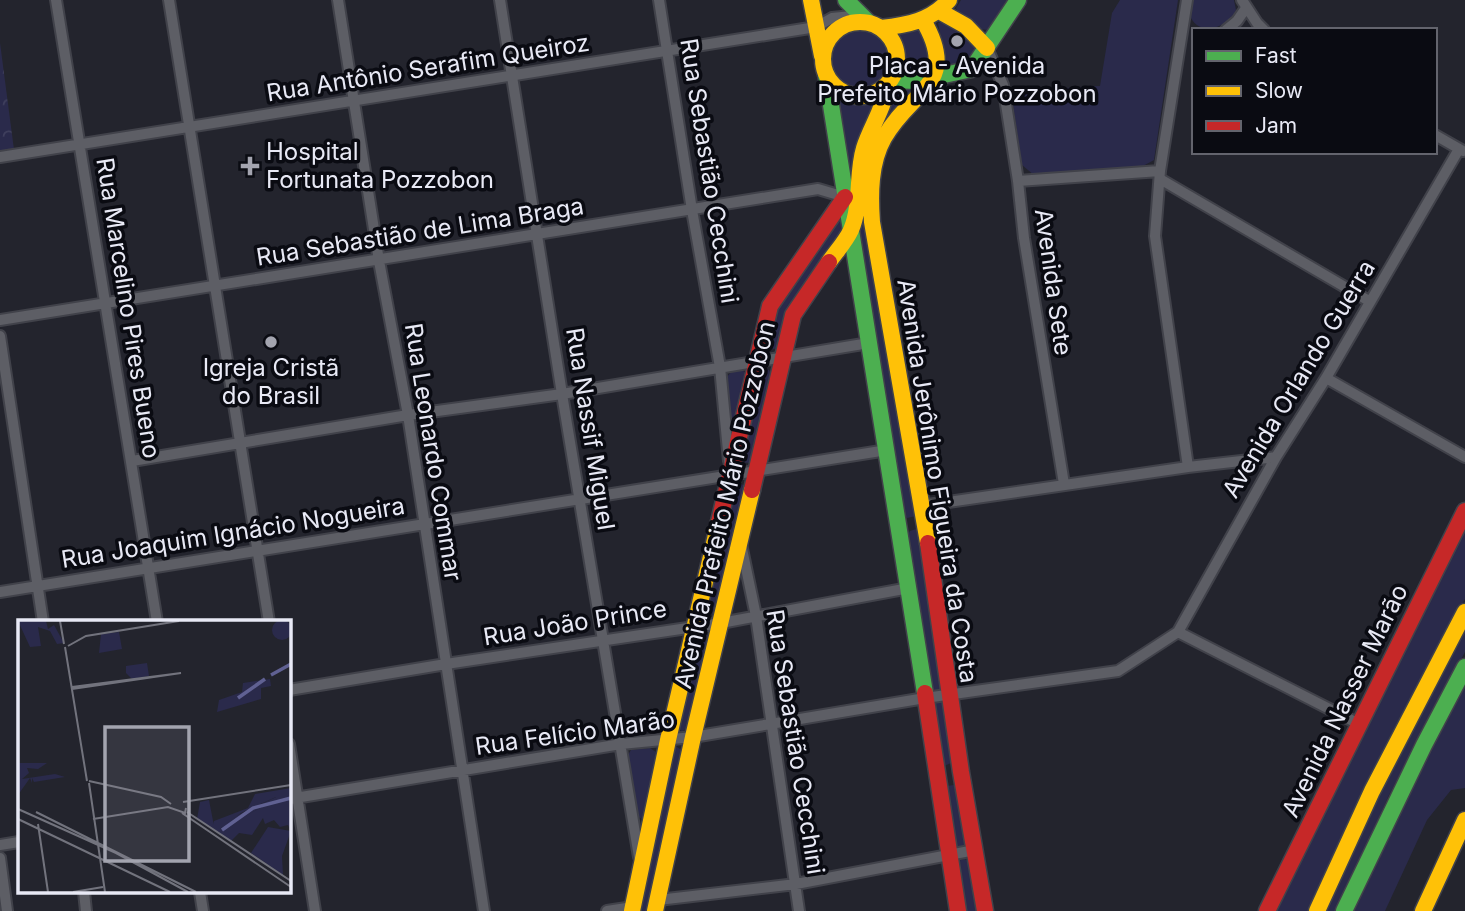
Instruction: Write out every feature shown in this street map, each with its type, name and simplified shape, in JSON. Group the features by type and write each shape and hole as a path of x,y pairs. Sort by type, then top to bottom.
{"main road":[{"name":"Avenida Jerônimo Figueira da Costa","path":"811,0 825,67 900,525 958,911"},
{"path":"846,0 869,24 891,38 897,52 897,66 889,83"},
{"path":"987,48 945,6 923,20 846,24 834,33 826,45 825,67 834,86 853,96 867,96 889,83 972,69 987,48 1018,0"},
{"path":"923,20 937,45 938,67 934,77"},
{"name":"Avenida Jerônimo Figueira da Costa","path":"934,77 930,85 900,113 884,139 873,170 870,194 872,222 923,513 949,695 985,911"},
{"name":"Avenida Prefeito Mário Pozzobon","path":"657,905 693,737 793,315 851,230 858,204 860,161 885,101 889,83"},
{"name":"Avenida Prefeito Mário Pozzobon","path":"632,909 667,740 770,306 845,197"},
{"name":"Avenida Nasser Marão","path":"1267,911 1465,511"},
{"path":"900,525 923,513"},
{"path":"1317,911 1372,791 1465,612"},
{"path":"1344,911 1465,667"},
{"path":"1423,911 1465,820"}],"street":[{"name":"Rua Marcelino Pires Bueno","path":"56,0 157,620"},
{"path":"169,0 269,620"},
{"name":"Rua Leonardo Commar","path":"338,0 379,261 408,415 484,911"},
{"name":"Rua Nassif Miguel","path":"500,0 640,864"},
{"name":"Rua Sebastião Cecchini","path":"659,0 720,367 730,474"},
{"path":"1187,0 1188,36 1160,175 1155,236 1188,467"},
{"path":"1228,28 1237,21 1244,4"},
{"path":"1244,4 1262,28"},
{"name":"Rua Antônio Serafim Queiroz","path":"0,157 816,27 841,16 852,16 869,24"},
{"name":"Avenida Sete","path":"987,48 1003,85 1024,238 1064,484"},
{"path":"972,69 991,72 1003,85"},
{"path":"1437,136 1462,151"},
{"name":"Avenida Orlando Guerra","path":"1178,632 1276,457 1326,379 1370,301 1462,151"},
{"path":"1018,180 1160,175 1370,301"},
{"name":"Rua Sebastião de Lima Braga","path":"0,320 818,189 845,197"},
{"path":"0,336 43,620"},
{"path":"132,461 869,343"},
{"path":"1326,379 1465,457"},
{"name":"Rua Joaquim Ignácio Nogueira","path":"0,592 887,450"},
{"path":"923,513 1064,484 1276,457"},
{"name":"Rua Sebastião Cecchini","path":"740,538 756,616 799,911"},
{"name":"Rua João Prince","path":"290,691 721,622 909,588"},
{"path":"1178,632 1359,724"},
{"name":"Rua Felício Marão","path":"293,799 621,744 693,737 925,698 1118,671 1178,632"},
{"path":"290,758 293,799 315,911"},
{"path":"0,845 18,842"},
{"path":"657,905 796,884 975,850"},
{"path":"0,858 8,911"},
{"path":"607,911 632,909"}],"green space":[{"path":"961,0 1008,0 989,30 973,27 961,18 956,8"},
{"path":"1120,0 1178,0 1154,160 1143,166 1034,175 1022,165 1011,91 1100,86 1112,13"},
{"path":"1193,0 1234,0 1236,10 1227,21 1215,28 1201,27 1191,18"},
{"path":"938,23 956,25 975,47 964,63 944,70"},
{"path":"918,28 933,48 929,71 915,76 898,74 901,58 893,33"},
{"path":"854,29 866,29 882,38 889,48 889,72 882,82 866,91 854,91 843,86 834,77 829,66 829,54 834,43 843,34"},
{"path":"0,43 14,150 0,152"},
{"path":"918,84 869,171 916,516 907,518 901,512 855,231 864,161 892,101 899,92"},
{"path":"835,94 854,102 873,99 876,106 853,195"},
{"path":"840,212 844,225 842,230 778,348 769,350 767,347 773,315"},
{"path":"733,370 746,373 733,437 726,378"},
{"path":"769,370 773,377 753,459 749,463 742,462 740,458 760,372"},
{"path":"738,482 745,486 714,613 710,615 705,613 734,484"},
{"path":"1465,525 1465,599 1390,736 1311,911 1275,911"},
{"path":"916,529 923,534 944,685 941,692 933,693 927,689 906,537 910,531"},
{"path":"1465,621 1465,652 1389,795 1337,911 1321,911"},
{"path":"699,634 709,636 689,728 682,731 678,729"},
{"path":"1465,681 1465,788 1451,790 1427,820 1385,911 1352,911"},
{"path":"941,700 947,704 956,761 944,766 934,701"},
{"path":"673,747 683,751 650,911 637,911"},
{"path":"650,748 656,752 645,815 642,819 637,816 628,755 631,750"},
{"path":"954,785 959,788 966,848 958,849 952,846 944,794 947,786"},
{"path":"965,859 971,863 979,911 962,911 957,861"}],"traffic: fast":[{"path":"846,0 868,22"},
{"path":"891,80 916,81 972,69 1018,0"},
{"path":"826,74 925,693"},
{"path":"1344,911 1465,667"}],"traffic: slow":[{"path":"811,0 822,56"},
{"path":"881,28 926,17 949,0"},
{"path":"941,12 966,26 987,48"},
{"path":"923,20 937,59 934,73 928,85 895,122 879,148 872,179 871,201 872,222 928,543"},
{"path":"853,22 867,22 881,28 891,38 897,59 891,80 881,90 867,96 853,96 839,90 829,80 823,66 823,52 829,38 839,28 853,22"},
{"path":"829,262 851,230 864,148 887,86"},
{"path":"655,911 752,490"},
{"path":"632,911 668,740 719,522"},
{"path":"1317,911 1372,791 1465,612"},
{"path":"1423,911 1465,820"}],"traffic: jam":[{"path":"719,522 770,306 845,197"},
{"path":"752,490 793,315 829,262"},
{"path":"1267,911 1465,511"},
{"path":"928,543 961,772 985,911"},
{"path":"925,693 958,911"}],"place":[{"name":"Placa - Avenida Prefeito Mário Pozzobon","path":"957,41"},
{"name":"Hospital Fortunata Pozzobon","path":"250,166"},
{"name":"Igreja Cristã do Brasil","path":"271,342"}]}
